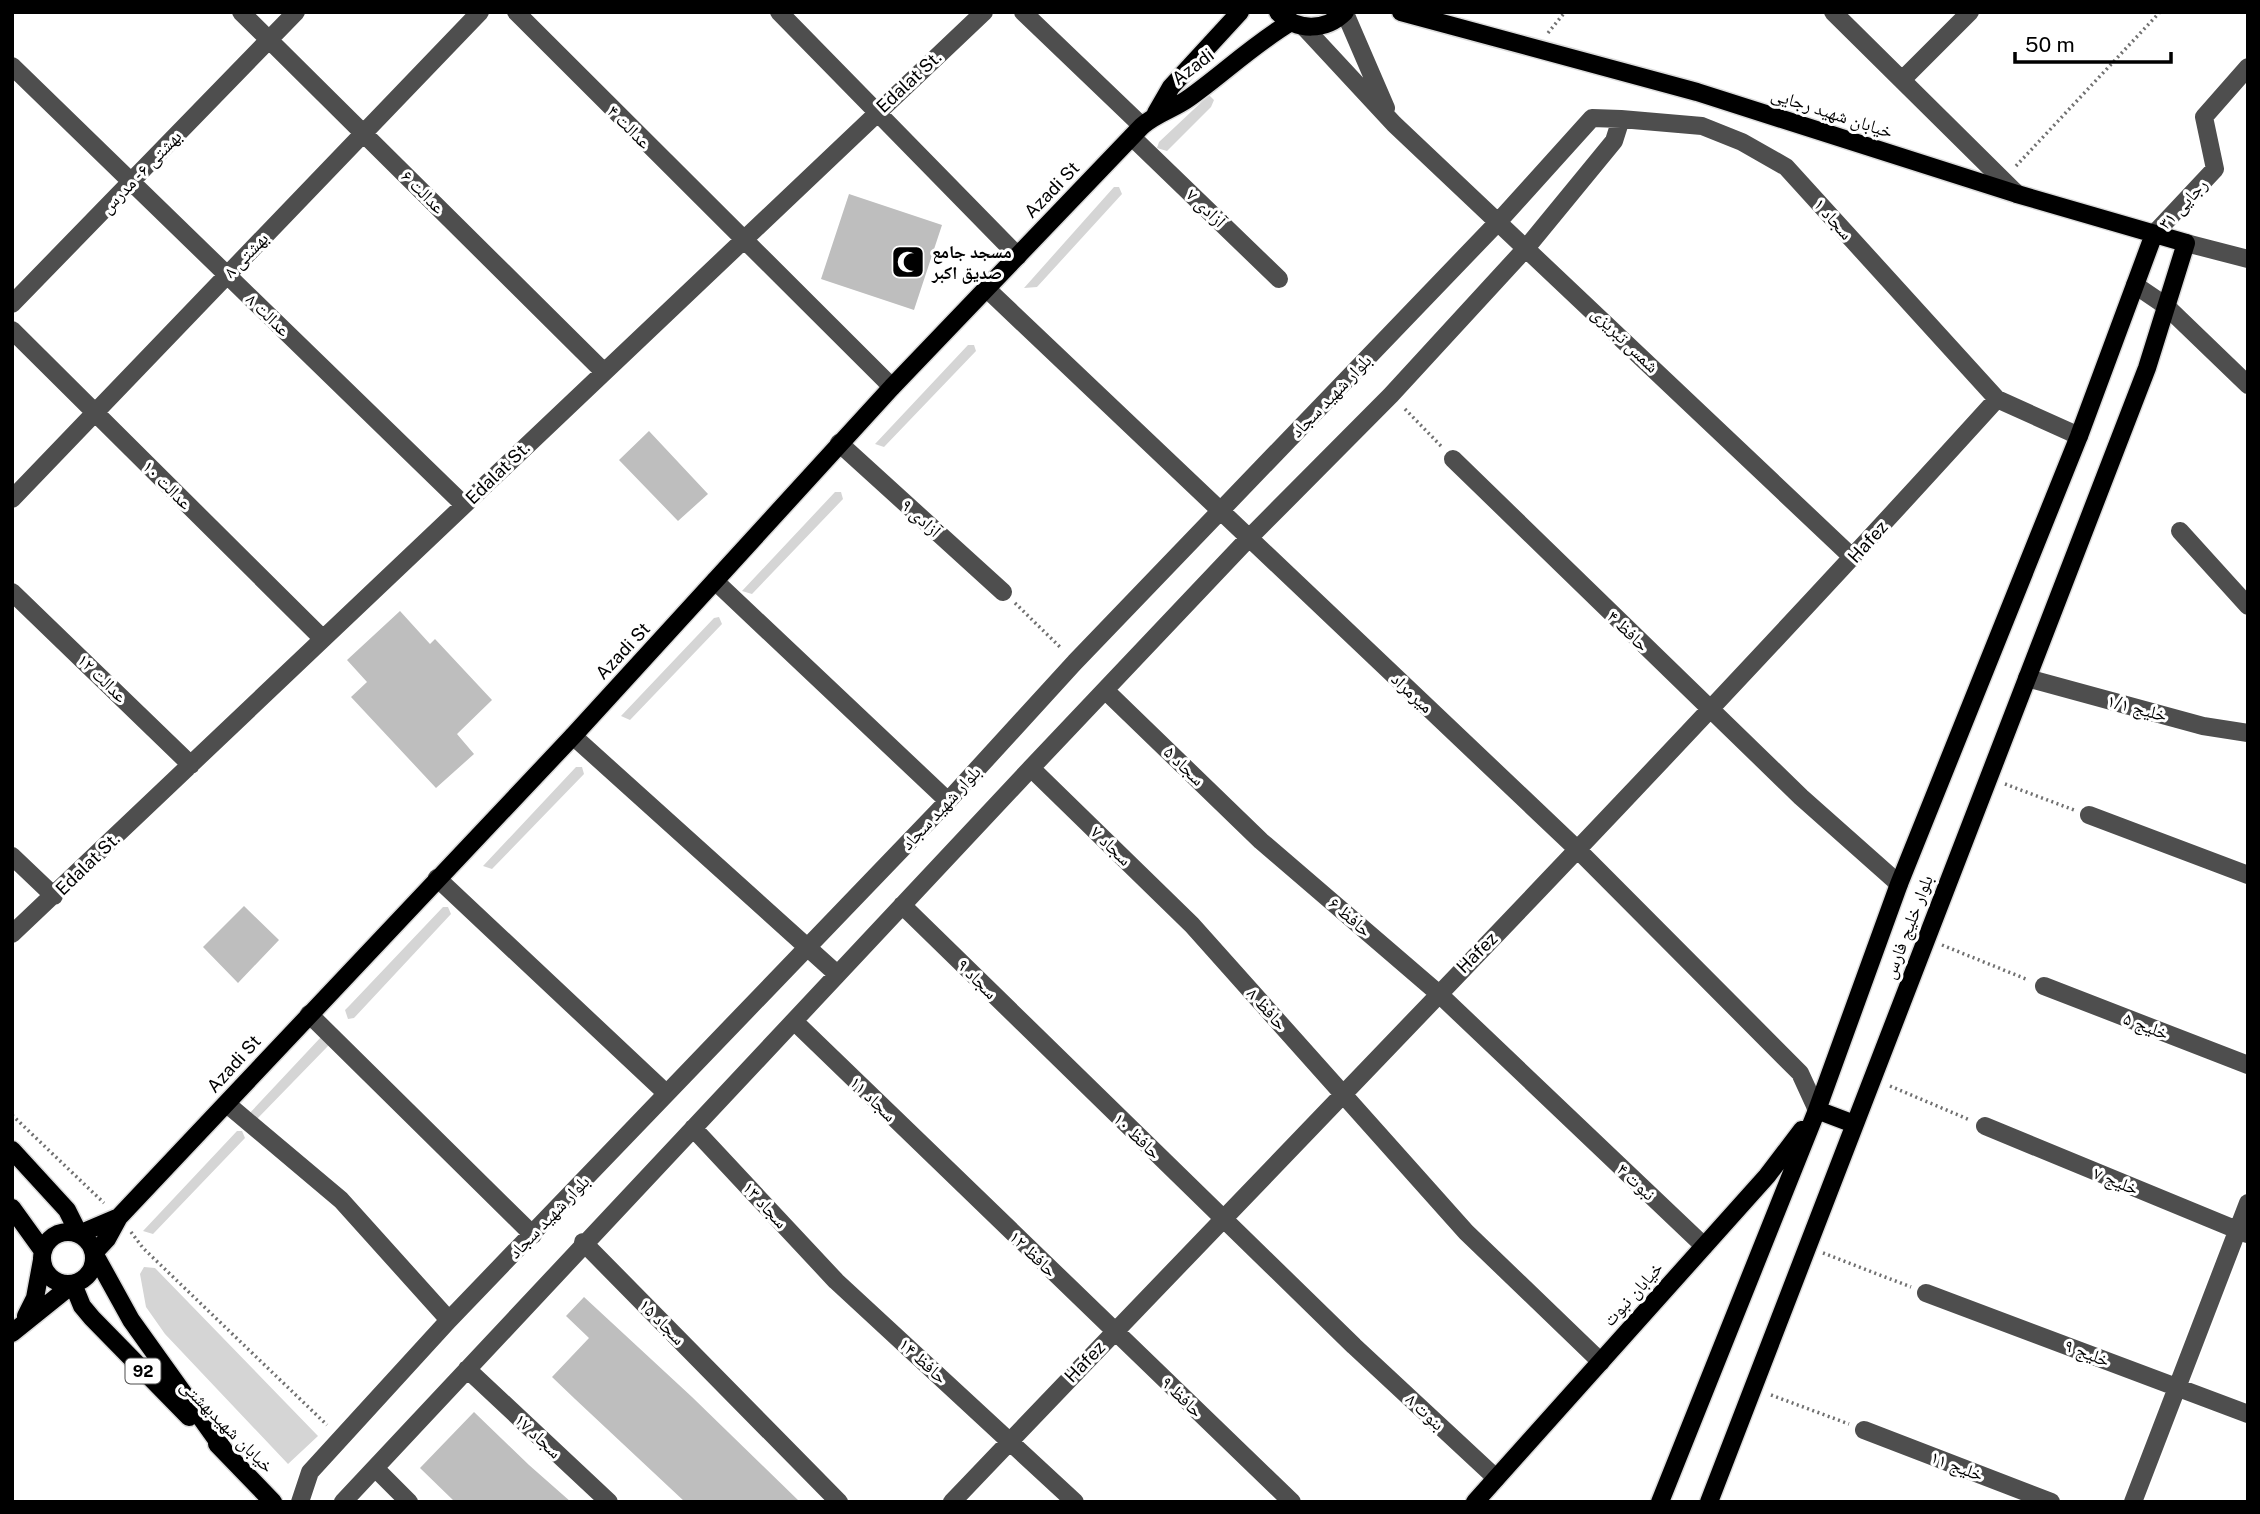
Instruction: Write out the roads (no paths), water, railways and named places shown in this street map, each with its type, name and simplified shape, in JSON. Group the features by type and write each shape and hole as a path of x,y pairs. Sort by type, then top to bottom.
{"main road":[{"name":"Azadi","path":"1156,113 1171,87 1240,12"},
{"name":"خیابان شهید رجایی","path":"1401,12 1697,92 2017,194 2186,243"},
{"name":"Azadi","path":"1156,113 1188,99 1260,41 1291,20 1324,26 1345,13"},
{"name":"Azadi St","path":"119,1217 573,736 839,443 1156,113"},
{"path":"1660,1502 1817,1110 1899,884 2079,436 2154,234"},
{"name":"بلوار خلیج فارس","path":"1709,1502 2147,368 2186,243"},
{"path":"1817,1110 1854,1124"},
{"name":"خیابان نبوت","path":"1475,1502 1766,1176 1817,1110"},
{"path":"12,1150 67,1210 79,1234 91,1245 131,1320 224,1450"},
{"path":"12,1208 43,1255 49,1276 56,1281 73,1284"},
{"path":"17,1328 35,1298 43,1255 53,1236 70,1232 79,1234 119,1217"},
{"path":"17,1328 87,1276 95,1261 94,1253 119,1217"},
{"name":"خیابان شهیدبهشتی","path":"73,1284 82,1306 92,1318 273,1502"}],"street":[{"name":"عدالت ۶","path":"241,12 604,372"},
{"name":"بهشتی ۶ - مدرس","path":"12,304 296,12"},
{"name":"بهشتی ۸","path":"12,499 480,12"},
{"name":"عدالت ۴","path":"516,12 742,241 892,387"},
{"path":"779,12 1017,256"},
{"name":"Edalat St.","path":"12,933 985,12"},
{"name":"آزادی ۷","path":"1023,12 1279,279"},
{"path":"1833,12 2017,194"},
{"path":"1902,80 1970,12"},
{"path":"1345,13 1359,52 1394,124"},
{"name":"شمس تبریزی","path":"1291,20 1394,124 1853,558"},
{"name":"عدالت ۸","path":"12,66 464,505"},
{"name":"رجایی ۳‍۱","path":"2154,234 2215,169 2204,117 2248,67"},
{"name":"سجاد ۱","path":"1592,118 1702,126 1742,142 1786,167 1997,399"},
{"name":"بلوار شهید سجاد","path":"300,1502 310,1472 449,1320 948,801 1075,662 1499,221 1592,118"},
{"path":"343,1502 583,1242 795,1022 1031,768 1248,539 1391,395 1527,247 1614,141 1621,119"},
{"name":"خیابان شهید رجایی","path":"2186,243 2248,259"},
{"path":"2135,285 2166,306 2248,385"},
{"name":"میرمراد","path":"988,290 1578,850 1800,1073 1817,1110"},
{"name":"عدالت ۱۰","path":"12,330 323,639"},
{"path":"1997,399 2079,436"},
{"name":"Hafez","path":"952,1502 1711,710 1997,399"},
{"name":"آزادی ۹","path":"839,443 1003,592"},
{"name":"حافظ ۴","path":"1454,459 1546,552 1801,797 1899,884"},
{"path":"2180,531 2248,606"},
{"path":"715,581 948,801"},
{"name":"عدالت ۱۲","path":"12,592 191,765"},
{"name":"خلیج ۱/۱","path":"2026,678 2203,726 2248,733"},
{"name":"سجاد ۵","path":"1106,691 1261,841"},
{"path":"573,736 837,974"},
{"name":"سجاد ۷","path":"1031,768 1192,925"},
{"path":"2089,815 2248,875"},
{"name":"حافظ ۶","path":"1261,841 1438,993 1567,1118"},
{"path":"12,856 54,896"},
{"path":"438,878 666,1093"},
{"name":"سجاد ۹","path":"902,905 1052,1053"},
{"name":"حافظ ۸","path":"1192,925 1466,1232 1601,1362"},
{"name":"خلیج ۵","path":"2044,986 2248,1065"},
{"path":"309,1014 533,1235"},
{"name":"سجاد ۱۱","path":"795,1022 952,1175"},
{"name":"حافظ ۱۰","path":"1052,1053 1354,1346"},
{"path":"227,1104 341,1200 449,1320"},
{"name":"نبوت ۴","path":"1567,1118 1704,1247"},
{"name":"خلیج ۷","path":"1985,1126 2242,1233"},
{"name":"سجاد ۱۳","path":"694,1128 836,1281"},
{"name":"حافظ ۱۲","path":"952,1175 1114,1332"},
{"path":"2133,1502 2242,1233 2248,1203"},
{"name":"سجاد ۱۵","path":"583,1242 839,1502"},
{"name":"حافظ ۱۴","path":"836,1281 1075,1502"},
{"name":"خلیج ۹","path":"1926,1293 2248,1414"},
{"name":"حافظ ۹","path":"1114,1332 1292,1502"},
{"name":"بنوت ۸","path":"1354,1346 1496,1478"},
{"name":"سجاد ۱۷","path":"467,1369 609,1502"},
{"name":"خلیج ۱۱","path":"1864,1430 2050,1502"},
{"path":"375,1468 409,1502"}],"place":[{"name":"مسجد جامع صدیق اکبر","path":"908,262"}]}
